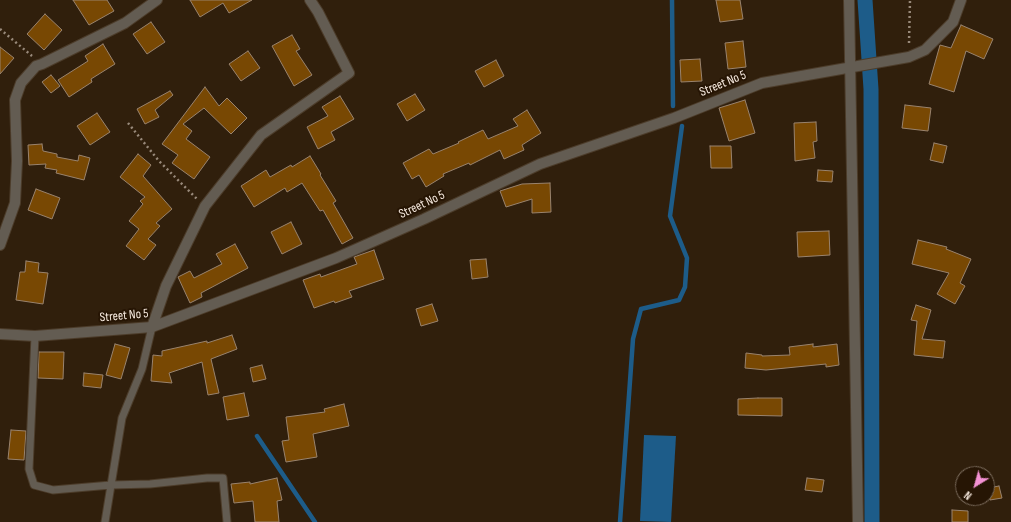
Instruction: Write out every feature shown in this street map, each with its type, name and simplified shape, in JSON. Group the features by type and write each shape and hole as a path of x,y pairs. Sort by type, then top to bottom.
{"street":[{"path":"0,245 15,203 17,161 15,100 21,84 36,66 125,23 158,0"},
{"path":"152,327 166,286 205,206 261,135 349,74 318,12 310,0"},
{"path":"849,0 858,522"},
{"name":"Street No 5","path":"0,334 35,336 152,327 336,258 424,219 540,164 674,118 762,82 909,57 924,50 953,22 961,0"}],"lane":[{"path":"105,522 122,418 142,369 152,327"},
{"path":"35,336 29,470 34,485 53,490 223,478 227,522"}],"path":[{"path":"909,57 910,0"},
{"path":"0,29 42,64"},
{"path":"128,123 159,161 205,206"}],"water":[{"path":"644,435 676,436 671,522 640,521"}],"building":[{"path":"73,0 107,0 114,11 89,25"},
{"path":"190,0 252,0 229,13 223,3 200,17"},
{"path":"716,0 740,0 743,19 720,22"},
{"path":"45,14 62,30 44,50 27,34"},
{"path":"151,22 165,42 147,54 133,34"},
{"path":"961,25 993,39 984,59 966,51 954,92 929,84 940,45 951,48"},
{"path":"292,35 300,49 296,51 312,75 294,86 272,46"},
{"path":"743,41 746,67 728,69 725,43"},
{"path":"103,44 115,64 91,79 92,82 69,97 58,80 88,61 85,56"},
{"path":"0,47 14,58 0,74"},
{"path":"248,51 260,68 241,81 229,64"},
{"path":"700,59 702,81 681,82 680,60"},
{"path":"496,60 504,76 484,87 475,71"},
{"path":"51,75 60,86 51,93 42,82"},
{"path":"205,87 219,106 227,98 247,118 231,134 204,108 183,124 192,131 186,139 210,157 194,179 172,163 178,155 162,144"},
{"path":"170,91 173,95 155,110 159,117 145,124 137,109"},
{"path":"415,94 425,110 407,121 397,104"},
{"path":"340,96 354,119 331,132 335,140 318,149 307,127 328,116 322,107"},
{"path":"745,100 755,133 729,141 719,108"},
{"path":"905,105 931,108 928,131 902,128"},
{"path":"527,110 541,133 522,145 524,150 504,159 500,150 470,165 469,163 443,174 444,176 426,187 419,175 412,179 403,163 429,149 433,154 459,143 458,142 483,130 488,139 518,126 513,119"},
{"path":"97,113 110,132 90,145 77,126"},
{"path":"816,122 817,141 813,142 815,158 795,161 794,123"},
{"path":"934,143 947,146 943,163 930,160"},
{"path":"42,144 43,151 57,154 57,157 78,161 79,155 90,158 84,180 56,173 57,170 45,168 46,164 29,165 28,145"},
{"path":"710,146 731,146 732,168 711,168"},
{"path":"138,154 151,165 143,176 172,209 156,223 160,226 148,239 156,245 144,260 126,246 139,229 129,221 143,204 140,201 145,197 120,177"},
{"path":"310,156 336,201 333,203 353,238 342,244 323,210 320,211 302,183 287,192 285,188 254,207 241,186 266,170 270,177 291,165 292,167"},
{"path":"818,170 833,171 832,182 817,181"},
{"path":"550,183 551,212 532,213 532,199 506,207 500,191 522,184"},
{"path":"36,189 60,198 52,219 28,210"},
{"path":"291,222 302,244 282,254 271,232"},
{"path":"829,231 830,255 798,257 797,232"},
{"path":"918,240 947,247 946,249 971,259 960,283 965,286 955,304 937,294 949,273 912,264"},
{"path":"235,244 248,268 201,293 202,297 190,303 178,277 190,271 194,278 222,264 216,254"},
{"path":"374,250 384,279 349,291 352,297 314,308 303,280 320,274 321,277 357,264 354,257"},
{"path":"486,259 488,277 472,279 470,260"},
{"path":"26,261 39,263 38,272 48,273 43,304 16,300 20,272 25,272"},
{"path":"432,304 438,321 421,326 416,309"},
{"path":"916,305 931,310 922,339 945,341 943,358 914,355 917,321 911,320"},
{"path":"232,335 237,349 211,359 219,393 208,395 202,362 169,373 172,383 151,381 153,355 162,356 162,351 207,341 207,343"},
{"path":"115,344 130,348 121,379 106,375"},
{"path":"813,344 813,347 837,344 839,365 826,367 826,364 766,370 745,368 746,353 762,356 790,355 789,347"},
{"path":"39,352 64,352 63,379 38,378"},
{"path":"262,365 266,379 253,382 250,368"},
{"path":"84,373 103,375 101,388 83,386"},
{"path":"244,393 249,416 227,420 223,397"},
{"path":"782,398 782,416 738,415 738,399"},
{"path":"344,404 349,426 313,434 317,457 286,462 282,441 289,440 286,417 325,412 324,409"},
{"path":"11,430 26,431 24,460 8,459"},
{"path":"277,478 282,500 277,501 279,522 255,522 253,501 234,503 231,484 250,482 250,484"},
{"path":"807,478 824,480 822,492 805,490"},
{"path":"999,486 1002,498 995,499 995,487"},
{"path":"952,510 968,511 968,522 952,522"}],"waterway":[{"path":"672,0 673,106"},
{"path":"865,0 871,89 872,522"},
{"path":"620,522 633,339 641,309 679,300 685,287 687,258 670,216 682,126"},
{"path":"257,436 315,522"}]}
